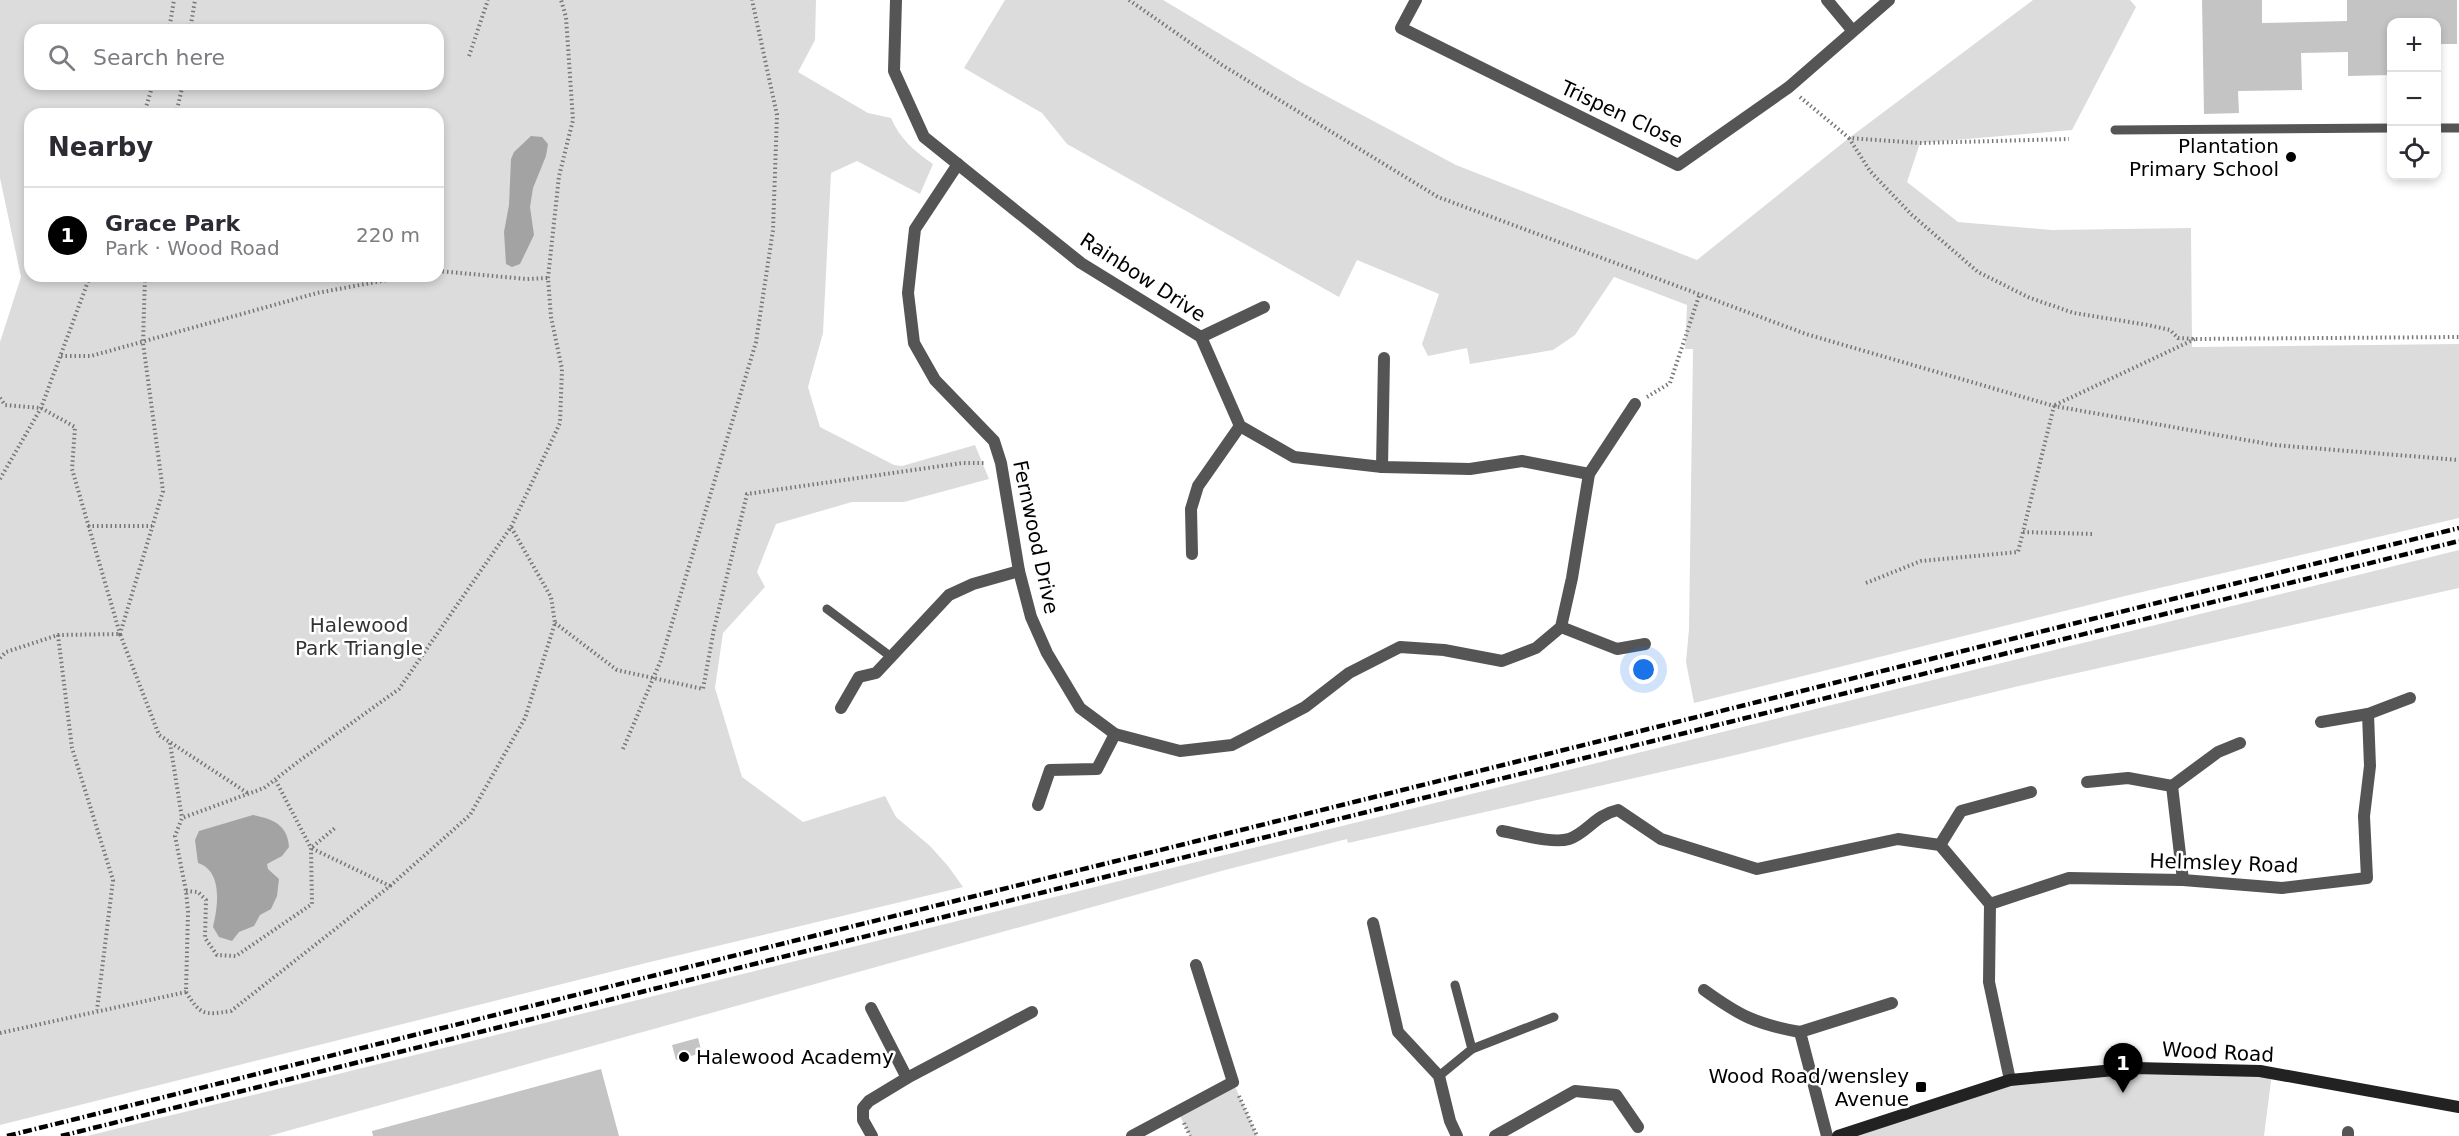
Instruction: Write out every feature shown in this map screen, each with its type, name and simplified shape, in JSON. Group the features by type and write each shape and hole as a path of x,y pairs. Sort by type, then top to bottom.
{"street":[{"name":"Rainbow Drive","path":"896,0 894,71 924,137 1081,263 1201,337 1240,426"},
{"name":"Trispen Close","path":"1416,0 1401,28 1678,165 1789,87 1889,0"},
{"path":"1827,0 1852,30"},
{"name":"Fernwood Drive","path":"958,164 915,229 908,293 914,343 935,380 994,441 1001,463 1019,571 1031,617 1047,653 1080,708 1115,734 1180,751 1232,744 1305,707 1349,673 1400,647 1444,650 1502,660 1536,648 1561,627"},
{"path":"1201,337 1264,307"},
{"path":"1382,467 1384,358"},
{"path":"1635,404 1589,474 1572,578 1561,627 1617,649 1645,644"},
{"path":"1192,554 1191,509 1198,486 1240,426 1294,457 1382,467 1470,469 1522,461 1589,474"},
{"path":"841,708 859,677 876,672 949,595 973,584 1019,571"},
{"path":"2321,722 2368,714 2410,698"},
{"name":"Helmsley Road","path":"1990,904 2070,878 2182,880 2282,888 2367,878 2364,816 2370,766 2368,714"},
{"path":"1038,805 1050,770 1097,768 1115,734"},
{"path":"2087,782 2128,778 2172,786 2218,752 2240,743"},
{"path":"2172,786 2182,880"},
{"path":"1940,845 1961,811 2031,792"},
{"path":"1502,831 1554,840 1569,838 1606,813 1618,810 1660,839 1757,869 1898,839 1940,845 1990,904 1989,982 2010,1080"},
{"path":"1373,923 1398,1032 1439,1076 1450,1121 1457,1136"},
{"path":"1132,1136 1233,1082 1196,965"},
{"path":"1704,990 1738,1014 1769,1026 1800,1032 1892,1003"},
{"path":"871,1008 907,1078"},
{"path":"872,1136 863,1120 864,1108 869,1101 907,1078 1032,1012"},
{"path":"1800,1032 1827,1136"},
{"name":"Wood Road","path":"1838,1136 2010,1080 2135,1068 2260,1071 2459,1107"},
{"path":"1495,1136 1575,1090 1616,1095 1638,1127"}],"lane":[{"path":"2115,130 2387,128"},
{"path":"2441,128 2459,128"},
{"path":"827,609 890,656"},
{"path":"1455,986 1472,1049"},
{"path":"1439,1076 1472,1049 1554,1017"}],"path":[{"path":"170,24 174,0"},
{"path":"191,24 195,0"},
{"path":"469,56 488,0"},
{"path":"182,818 250,794 276,781 299,761 399,689 511,527 560,423 562,369 551,317 548,278 559,176 573,120 566,17 561,0"},
{"path":"623,749 653,678 756,342 773,230 777,115 752,0"},
{"path":"1129,0 1222,65 1438,197 1806,334 2054,406 2274,445 2459,460"},
{"path":"1789,87 1849,138 1870,171 1898,200 1978,272 2031,298 2074,313 2170,330 2178,338 2459,337"},
{"path":"146,108 151,90"},
{"path":"177,108 182,90"},
{"path":"1849,138 1920,143 2069,139"},
{"path":"444,272 527,279 548,278"},
{"path":"0,479 41,408 88,282"},
{"path":"120,634 163,491 143,343 145,282"},
{"path":"61,356 91,356 317,293 376,282"},
{"path":"1635,404 1670,383 1699,296"},
{"path":"2054,406 2195,339"},
{"path":"0,398 5,405 41,408 75,427 72,469 120,634 159,735 250,794"},
{"path":"1866,583 1921,561 2018,552 2054,406"},
{"path":"555,623 617,670 703,689 714,629 747,494 962,463 1001,463"},
{"path":"88,526 152,526"},
{"path":"170,742 182,818 175,836 186,891 186,992 197,1009 210,1014 231,1011 390,886 470,815 525,718 555,623 551,597 511,527"},
{"path":"2023,532 2094,534"},
{"path":"0,658 6,652 58,634 120,634"},
{"path":"58,634 72,748 113,880 97,1010"},
{"path":"186,891 198,892 206,900 205,938 217,955 236,956 312,904 311,848 276,781"},
{"path":"311,848 336,828"},
{"path":"311,848 390,886"},
{"path":"0,1033 186,992"},
{"path":"1233,1082 1257,1136"}],"green space":[{"name":"Halewood Park Triangle","path":"0,0 816,0 815,40 798,72 868,113 891,118 908,144 933,164 920,194 857,161 831,173 823,333 808,387 820,427 894,465 902,466 975,445 989,479 904,502 852,502 776,524 757,572 765,587 723,633 715,688 742,777 803,822 885,796 896,817 930,846 963,887 646,963 0,1125 0,342 21,277 0,178"},
{"path":"1005,0 1163,0 1302,83 1456,165 1697,260 1849,138 2033,0 2130,0 2136,7 2072,130 1920,143 1907,182 1958,222 2052,230 2191,228 2192,347 2459,344 2459,518 2125,596 1694,703 1686,662 1689,629 1693,349 1685,349 1687,305 1614,277 1575,335 1553,350 1470,364 1467,348 1428,356 1422,344 1439,294 1357,260 1339,297 1067,144 1042,113 964,68"},
{"path":"2459,550 2459,588 2019,686 1723,758 1348,843 1347,839 1225,870 269,1136 87,1136"},
{"path":"2151,1068 2272,1073 2264,1136 1848,1136 2030,1078"},
{"path":"1233,1082 1257,1136 1190,1136 1178,1112"}],"shaded area":[{"path":"531,136 542,137 548,144 546,156 533,188 530,207 534,235 520,264 512,267 506,264 504,232 509,205 511,159 514,152"},
{"path":"253,815 278,824 286,833 289,847 282,856 267,864 268,869 279,879 277,896 271,909 260,915 254,926 239,932 232,941 219,937 213,927 217,890 212,873 198,863 195,840 199,831"}],"building":[{"path":"2202,0 2262,0 2262,23 2347,21 2347,0 2457,0 2457,44 2441,44 2441,18 2387,18 2387,75 2348,76 2348,52 2301,53 2302,90 2238,91 2239,113 2204,114"},
{"path":"698,1038 702,1053 676,1060 672,1045"},
{"path":"601,1069 619,1136 373,1136 372,1131"}],"railway":[{"path":"7,1136 2459,528"},
{"path":"61,1136 2459,541"}],"place":[{"name":"Plantation Primary School","path":"2291,157"},
{"name":"Halewood Academy","path":"684,1057"},
{"name":"Wood Road/wensley Avenue","path":"1921,1087"},
{"name":"Grace Park","path":"2123,1093"}]}
